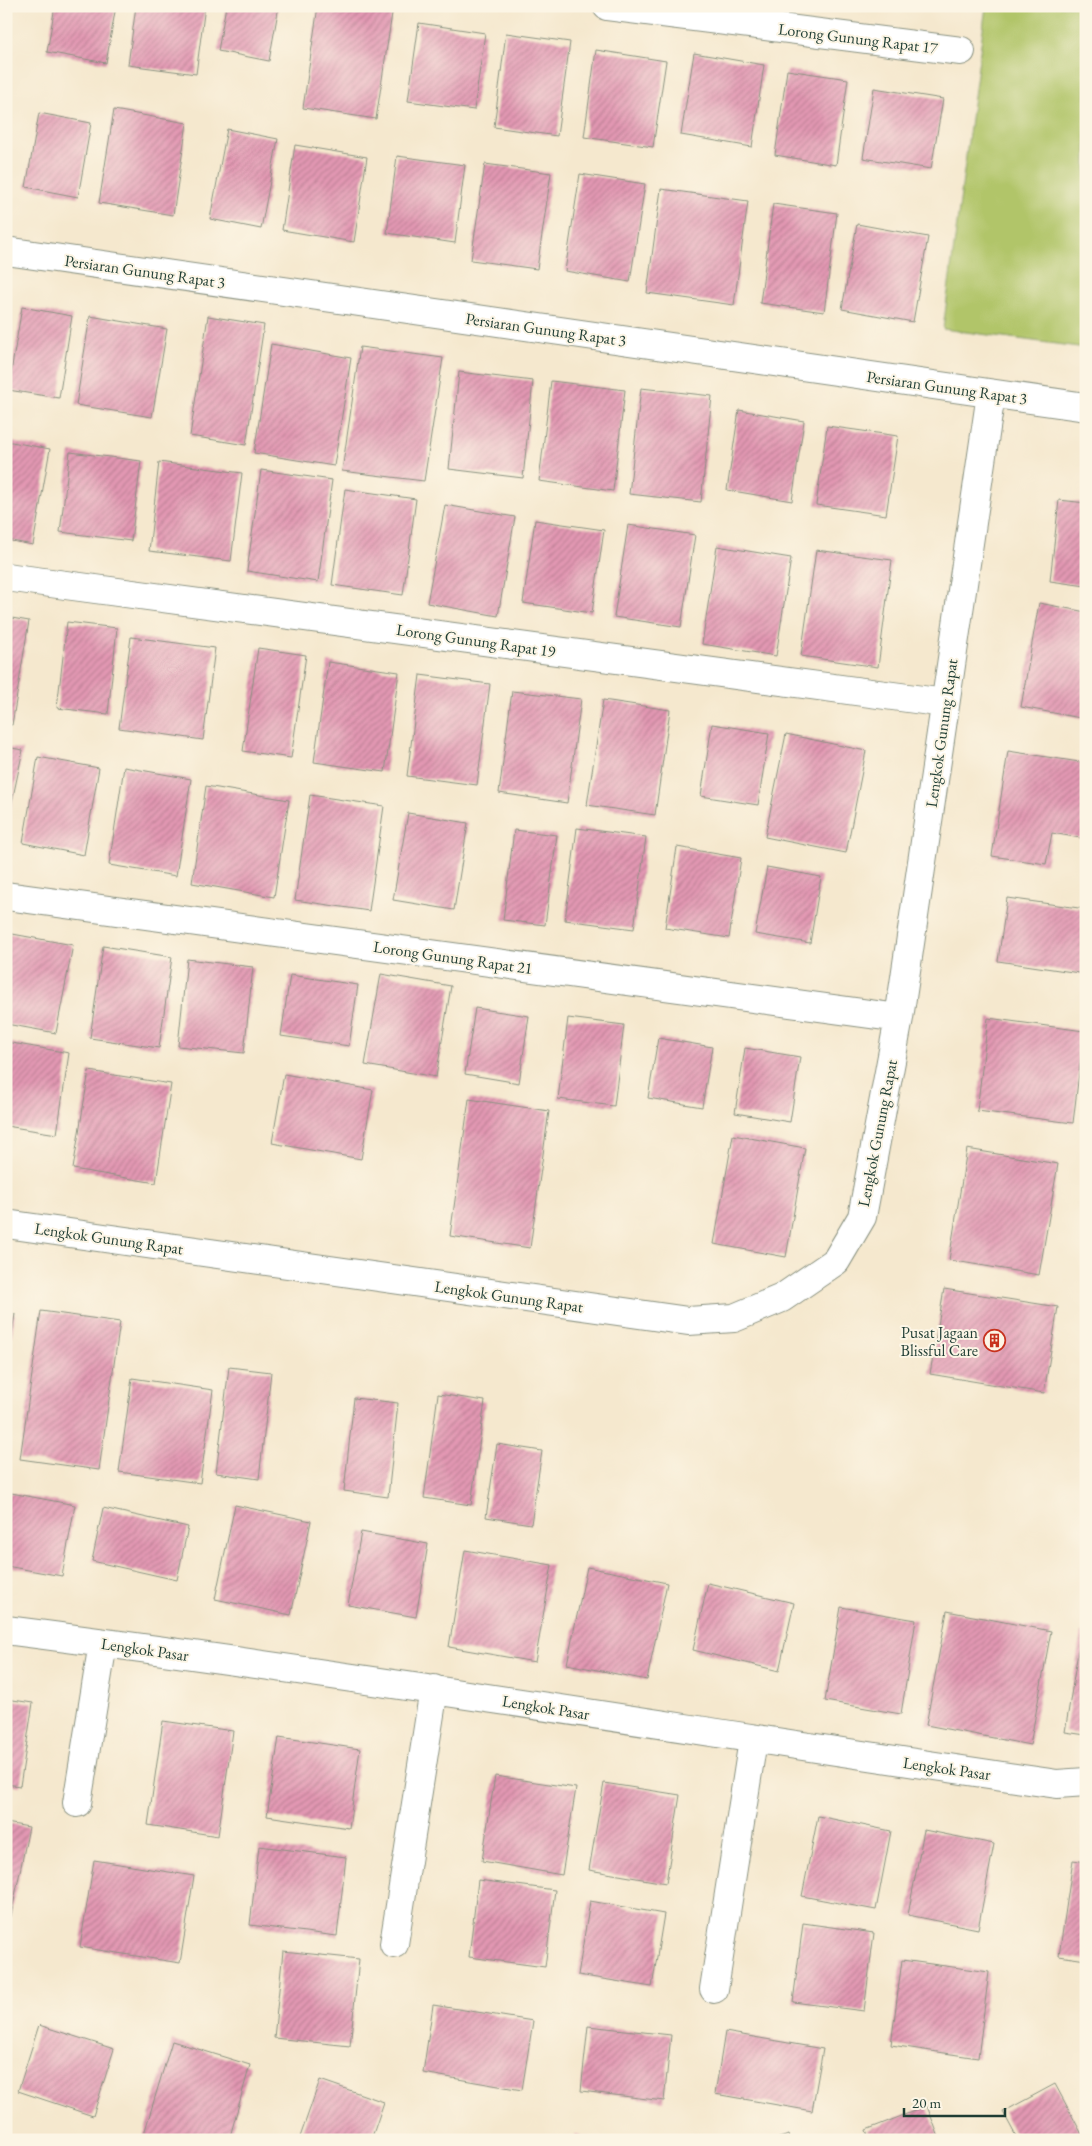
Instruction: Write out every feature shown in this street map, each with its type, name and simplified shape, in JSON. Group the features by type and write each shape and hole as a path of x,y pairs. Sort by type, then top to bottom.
{"street":[{"name":"Lorong Gunung Rapat 17","path":"607,6 961,50"},
{"name":"Persiaran Gunung Rapat 3","path":"6,251 1086,407"},
{"name":"Lengkok Gunung Rapat","path":"6,1224 688,1321 734,1318 782,1298 836,1261 862,1217 899,1018 991,394"},
{"name":"Lorong Gunung Rapat 19","path":"6,576 945,703"},
{"name":"Lorong Gunung Rapat 21","path":"6,896 899,1018"},
{"name":"Lengkok Pasar","path":"6,1630 434,1689 753,1740 1058,1784 1086,1782"},
{"path":"77,1803 103,1643"},
{"path":"394,1944 434,1689"},
{"path":"714,1989 753,1740"}],"green space":[{"path":"986,6 1086,6 1086,348 943,329"}],"building":[{"path":"55,6 116,6 106,63 47,52"},
{"path":"136,6 205,6 196,74 128,65"},
{"path":"226,6 279,6 269,61 218,51"},
{"path":"318,6 393,7 376,119 303,108"},
{"path":"419,23 485,33 474,110 408,101"},
{"path":"506,33 570,42 557,136 494,127"},
{"path":"596,50 666,61 653,147 584,137"},
{"path":"694,53 764,65 752,147 681,135"},
{"path":"787,70 848,79 836,165 775,155"},
{"path":"874,88 943,99 931,169 863,158"},
{"path":"114,110 187,123 173,215 99,203"},
{"path":"39,113 91,123 78,197 26,187"},
{"path":"227,129 278,139 261,229 210,219"},
{"path":"295,145 367,157 354,242 282,230"},
{"path":"397,156 465,165 455,243 387,233"},
{"path":"485,164 551,173 537,269 471,260"},
{"path":"580,174 645,184 630,282 565,271"},
{"path":"661,189 748,201 734,305 647,293"},
{"path":"773,204 837,213 824,312 760,303"},
{"path":"857,224 928,237 913,322 842,309"},
{"path":"22,307 72,316 59,398 8,390"},
{"path":"90,316 167,329 152,417 76,405"},
{"path":"208,316 264,325 246,445 190,436"},
{"path":"271,344 351,358 334,466 254,453"},
{"path":"360,347 443,358 424,481 342,471"},
{"path":"459,372 533,381 523,478 449,469"},
{"path":"551,381 625,390 613,491 539,481"},
{"path":"641,388 712,396 701,502 629,494"},
{"path":"739,410 804,421 792,501 727,490"},
{"path":"827,426 898,436 886,515 816,505"},
{"path":"6,441 50,449 33,545 6,540"},
{"path":"70,452 141,461 131,541 60,532"},
{"path":"159,462 242,473 231,561 149,551"},
{"path":"261,470 332,480 318,582 247,571"},
{"path":"345,489 416,499 403,595 332,585"},
{"path":"1059,500 1086,503 1086,586 1050,581"},
{"path":"445,505 515,517 498,616 427,603"},
{"path":"535,520 604,530 592,613 523,603"},
{"path":"628,525 695,535 681,627 614,617"},
{"path":"717,546 791,558 776,656 702,644"},
{"path":"816,550 892,560 878,667 801,656"},
{"path":"1039,603 1086,612 1086,719 1021,707"},
{"path":"6,617 29,621 12,725 6,724"},
{"path":"67,622 117,628 108,714 57,708"},
{"path":"131,637 215,648 203,740 119,728"},
{"path":"258,648 306,655 291,758 243,751"},
{"path":"328,662 399,672 385,772 314,762"},
{"path":"420,675 490,684 477,785 407,776"},
{"path":"512,691 581,699 567,803 499,793"},
{"path":"603,700 670,710 655,815 587,805"},
{"path":"712,724 769,733 758,805 701,796"},
{"path":"786,734 866,751 846,853 765,837"},
{"path":"6,747 23,750 7,825 6,825"},
{"path":"1008,751 1086,763 1086,839 1052,833 1046,864 992,856"},
{"path":"38,757 99,768 84,855 23,843"},
{"path":"124,767 191,779 176,876 109,865"},
{"path":"206,786 289,800 274,897 192,883"},
{"path":"310,795 384,806 369,911 295,900"},
{"path":"408,813 468,823 454,910 393,900"},
{"path":"577,828 646,837 634,929 565,920"},
{"path":"514,830 557,835 545,925 503,920"},
{"path":"677,847 741,858 729,938 665,928"},
{"path":"767,867 821,877 810,943 755,934"},
{"path":"1007,898 1086,909 1086,974 998,961"},
{"path":"7,933 73,945 56,1033 6,1024"},
{"path":"103,946 172,957 159,1048 90,1038"},
{"path":"187,959 253,967 244,1053 178,1046"},
{"path":"381,974 451,986 436,1077 365,1065"},
{"path":"290,975 358,985 349,1046 281,1036"},
{"path":"475,1008 529,1016 519,1083 465,1074"},
{"path":"568,1018 624,1025 614,1106 558,1099"},
{"path":"988,1018 1084,1031 1073,1123 977,1111"},
{"path":"658,1038 712,1047 702,1107 648,1098"},
{"path":"6,1042 69,1053 57,1134 6,1126"},
{"path":"745,1048 800,1057 790,1122 735,1113"},
{"path":"89,1071 171,1084 156,1183 73,1169"},
{"path":"284,1074 373,1090 361,1159 272,1143"},
{"path":"469,1099 549,1111 530,1248 450,1236"},
{"path":"733,1135 805,1148 786,1257 714,1244"},
{"path":"967,1149 1058,1164 1039,1275 949,1260"},
{"name":"Pusat Jagaan Blissful Care","path":"944,1289 1058,1307 1044,1393 930,1374"},
{"path":"41,1311 120,1322 99,1470 20,1459"},
{"path":"6,1312 15,1314 7,1364 6,1364"},
{"path":"229,1367 271,1372 259,1479 216,1473"},
{"path":"132,1378 213,1390 200,1483 119,1472"},
{"path":"438,1394 485,1401 471,1505 424,1498"},
{"path":"354,1398 398,1403 388,1497 344,1491"},
{"path":"497,1444 542,1451 531,1524 486,1517"},
{"path":"6,1492 75,1505 62,1576 6,1566"},
{"path":"235,1505 311,1521 291,1615 215,1599"},
{"path":"103,1508 188,1527 177,1580 92,1561"},
{"path":"361,1532 428,1544 416,1617 348,1605"},
{"path":"465,1550 552,1565 535,1662 449,1647"},
{"path":"587,1567 667,1583 647,1680 567,1664"},
{"path":"708,1583 794,1603 779,1671 693,1650"},
{"path":"841,1607 916,1620 901,1714 825,1701"},
{"path":"947,1611 1051,1631 1030,1745 926,1725"},
{"path":"1081,1633 1086,1633 1086,1735 1065,1732"},
{"path":"6,1699 33,1703 20,1786 6,1784"},
{"path":"163,1721 233,1731 218,1836 148,1825"},
{"path":"279,1737 360,1749 349,1828 267,1816"},
{"path":"495,1776 576,1788 562,1875 482,1861"},
{"path":"604,1783 680,1795 666,1883 589,1870"},
{"path":"818,1816 891,1831 876,1910 802,1896"},
{"path":"6,1823 29,1827 11,1916 6,1915"},
{"path":"924,1830 994,1844 978,1929 908,1915"},
{"path":"259,1846 346,1857 337,1936 250,1925"},
{"path":"94,1860 194,1876 180,1963 80,1947"},
{"path":"1073,1860 1086,1862 1086,1960 1059,1956"},
{"path":"478,1880 555,1890 545,1967 469,1957"},
{"path":"590,1901 664,1914 652,1987 578,1975"},
{"path":"803,1923 874,1933 864,2011 793,2002"},
{"path":"283,1951 359,1959 350,2046 274,2038"},
{"path":"902,1960 989,1972 978,2058 891,2045"},
{"path":"433,2005 533,2021 522,2090 423,2073"},
{"path":"39,2025 114,2049 93,2116 18,2091"},
{"path":"588,2026 671,2035 664,2101 581,2091"},
{"path":"725,2032 823,2049 812,2111 715,2094"},
{"path":"172,2041 250,2065 229,2140 152,2140 143,2137"},
{"path":"320,2080 384,2102 371,2140 299,2140"},
{"path":"1055,2084 1085,2140 1018,2140 1003,2112"},
{"path":"927,2106 940,2140 869,2140 866,2130"},
{"path":"575,2134 594,2139 594,2140 573,2140"},
{"path":"789,2135 791,2140 776,2140 776,2139"}],"place":[{"name":"Pusat Jagaan Blissful Care","path":"994,1341"}]}
